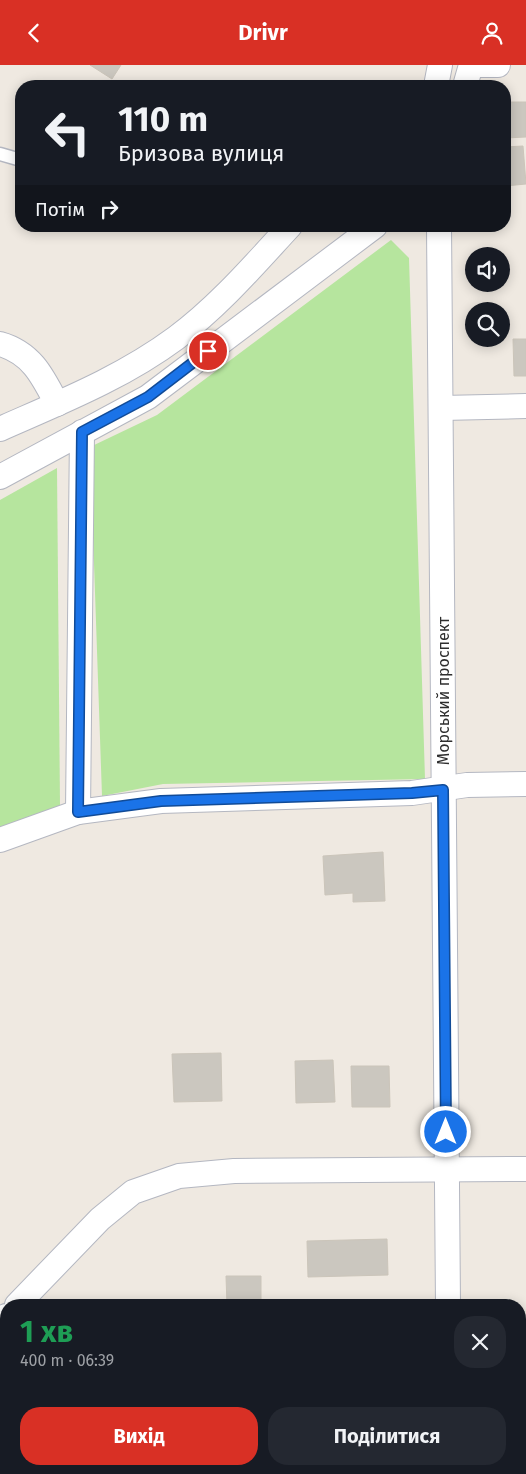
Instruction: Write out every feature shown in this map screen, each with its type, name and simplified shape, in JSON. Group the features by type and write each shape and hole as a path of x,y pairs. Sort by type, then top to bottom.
{"street":[{"path":"437,80 440,65"},
{"path":"467,80 471,65 498,65"},
{"path":"0,429 90,390 144,359 176,337 219,302 284,232"},
{"path":"0,477 148,397 367,232"},
{"name":"Морський проспект","path":"439,232 448,1299"},
{"path":"0,345 13,348 29,358 39,371 58,404"},
{"path":"442,407 526,406"},
{"path":"78,812 82,432"},
{"path":"0,840 78,812 161,801 412,793 467,785 526,785"},
{"path":"23,1299 100,1219 133,1192 179,1176 234,1171 526,1169"}],"lane":[{"path":"0,154 15,158"}],"green space":[{"path":"391,240 409,258 425,779 163,784 102,796 90,447 157,415"},
{"path":"57,468 60,806 0,827 0,500"}],"building":[{"path":"90,65 121,65 112,79"},
{"path":"511,102 526,102 526,137 511,138"},
{"path":"523,146 526,184 511,185 511,147"},
{"path":"513,339 526,339 526,376 514,376"},
{"path":"383,852 385,901 353,902 353,893 325,895 323,856"},
{"path":"221,1053 222,1101 174,1102 172,1054"},
{"path":"333,1060 335,1102 296,1103 295,1061"},
{"path":"351,1066 389,1066 390,1107 352,1107"},
{"path":"387,1239 388,1275 308,1277 307,1241"},
{"path":"226,1276 261,1276 261,1299 227,1299"}],"route":[{"path":"208,351 148,397 82,432 78,812 161,801 412,793 443,790 446,1132"}]}
